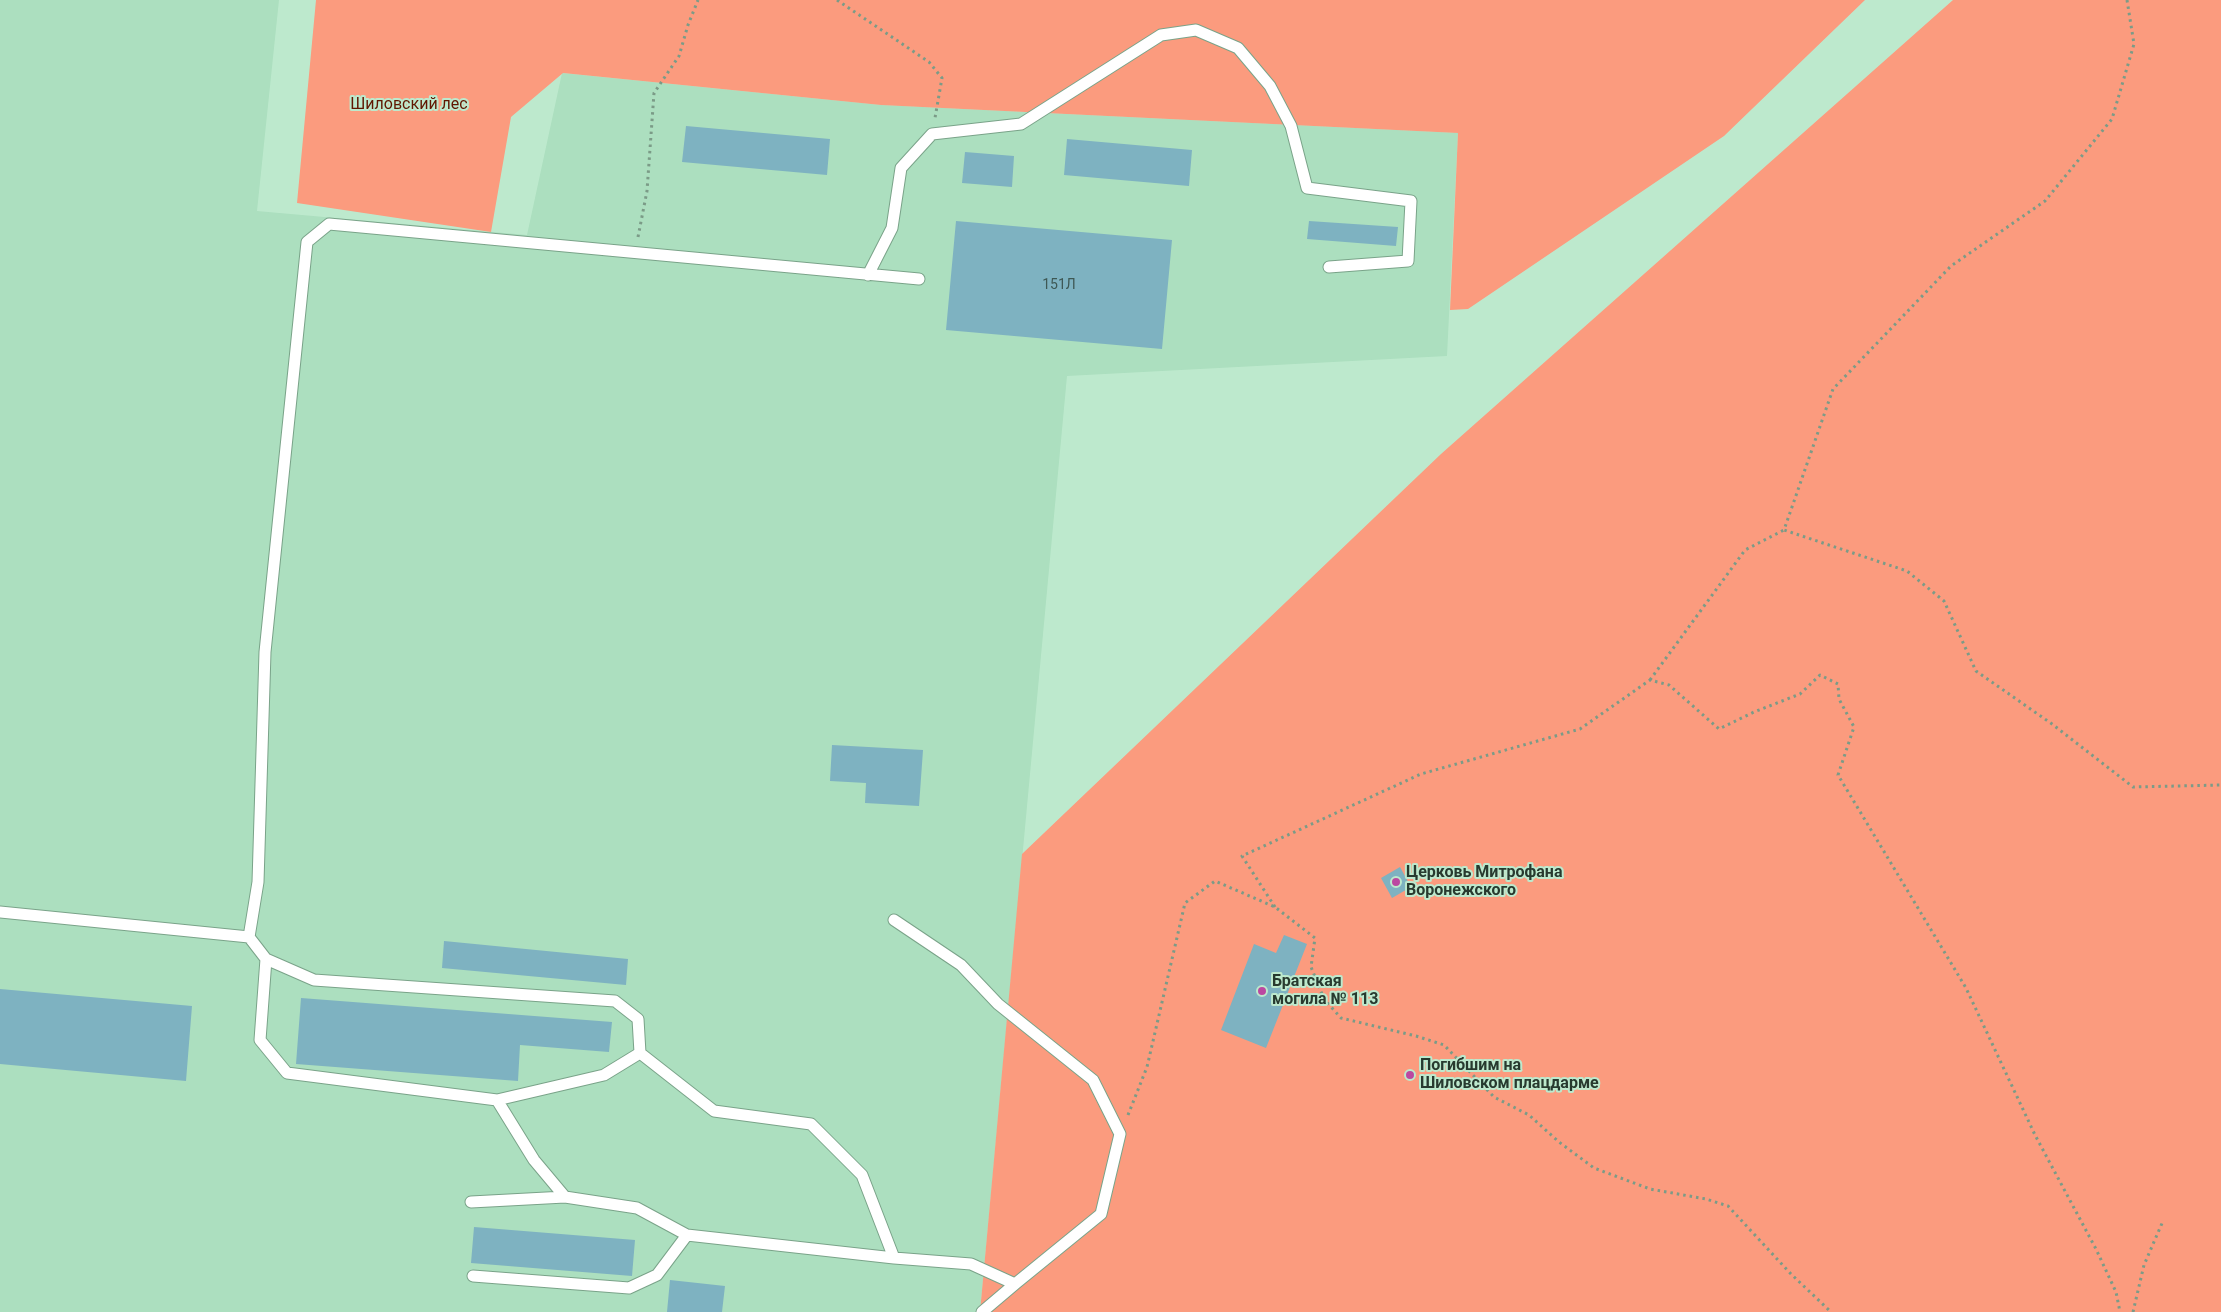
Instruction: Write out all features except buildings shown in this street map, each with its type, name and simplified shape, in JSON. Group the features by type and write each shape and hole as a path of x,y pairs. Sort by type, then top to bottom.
{"lane":[{"path":"868,275 892,228 901,168 932,134 1021,124 1161,34 1196,30 1238,48 1270,86 1291,126 1307,188 1411,201 1408,261 1329,266"},
{"path":"249,937 258,882 265,652 308,242 329,224 919,280"},
{"path":"0,912 249,937 266,959 314,980 615,1001 638,1020 640,1054 714,1111 811,1124 862,1175 894,1258"},
{"path":"894,920 961,965 998,1004 1094,1080 1120,1134 1101,1214 982,1312"},
{"path":"266,959 260,1040 287,1073 497,1100 604,1075 640,1054"},
{"path":"497,1100 534,1160 565,1197"},
{"path":"471,1202 565,1197 637,1208 687,1235 894,1258 971,1264 1015,1284"},
{"path":"473,1276 630,1288 657,1275 687,1235"}],"path":[{"path":"635,253 647,190 654,93 680,56 688,25 698,0"},
{"path":"837,0 929,62 942,78 932,134"},
{"path":"1275,907 1242,856 1420,774 1580,729 1650,680 1745,550 1784,530 1832,389 1952,266 2045,201 2112,119 2134,44 2127,0"},
{"path":"1784,530 1907,571 1944,600 1976,671 2052,724 2132,787 2221,785"},
{"path":"1650,680 1669,685 1719,729 1754,712 1800,694 1820,675 1838,684 1839,698 1854,727 1838,775 1966,988 2034,1135 2096,1249 2116,1292 2120,1312"},
{"path":"1120,1134 1147,1067 1185,903 1214,881 1275,907 1315,938 1311,967 1324,999 1341,1018 1416,1036 1444,1045 1494,1098 1529,1114 1559,1142 1594,1168 1650,1189 1706,1199 1728,1206 1831,1312"},
{"path":"2133,1312 2144,1265 2163,1221"}],"shaded area":[{"path":"0,0 279,0 257,211 527,235 562,73 881,105 1458,133 1447,356 1067,376 980,1312 0,1312"}],"green space":[{"name":"Шиловский лес","path":"316,0 1865,0 1724,136 1468,309 1450,310 1458,133 881,105 563,73 511,117 491,232 297,203"},
{"path":"1953,0 2221,0 2221,1312 980,1312 1022,854 1441,454"}],"place":[{"name":"Церковь Митрофана Воронежского","path":"1396,882"},
{"name":"Братская могила № 113","path":"1262,991"},
{"name":"Погибшим на Шиловском плацдарме","path":"1410,1075"}]}
